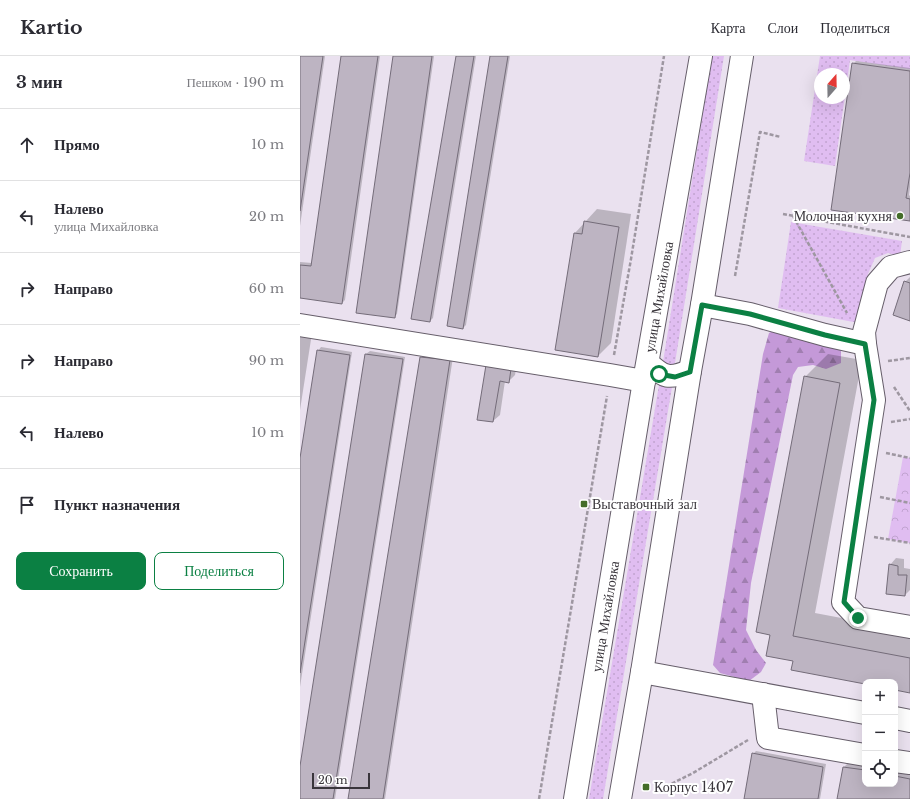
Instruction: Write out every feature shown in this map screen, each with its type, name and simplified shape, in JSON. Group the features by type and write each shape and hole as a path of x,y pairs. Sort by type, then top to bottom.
{"main road":[{"name":"улица Михайловка","path":"575,799 646,372 701,56"},
{"path":"620,799 742,56"},
{"path":"910,262 891,267 877,283 864,332 874,400 844,602 858,618 910,627"},
{"path":"702,305 750,314 825,335 865,344"},
{"path":"300,325 610,375 646,372 675,377 690,372"},
{"path":"642,672 862,711"},
{"path":"763,694 768,738 862,754"},
{"path":"898,719 910,721"},
{"path":"898,762 910,764"}],"path":[{"path":"539,799 664,56"},
{"path":"735,276 760,132 782,137"},
{"path":"783,214 910,237"},
{"path":"884,361 910,358"},
{"path":"860,494 910,503"},
{"path":"854,534 910,543"},
{"path":"661,789 693,773 752,738 768,738"}],"green space":[{"path":"712,56 724,56 675,363 666,365 663,362"},
{"path":"820,56 910,56 910,69 850,60 849,68 818,68"},
{"path":"814,95 814,104 844,104 835,166 804,161"},
{"path":"791,222 902,241 900,256 888,253 875,258 868,274 859,323 778,308"},
{"path":"777,329 841,350 841,363 826,369 813,365 798,367 793,375 751,583 746,630 756,650 766,663 761,672 749,681 720,673 713,665 763,354 769,333"},
{"path":"659,385 667,388 672,387 603,799 589,799"},
{"path":"903,457 910,458 910,543 888,539"}],"building":[{"path":"300,56 323,56 300,211"},
{"path":"341,56 378,56 342,304 300,298 300,265 311,266"},
{"path":"393,56 432,56 395,318 356,313"},
{"path":"456,56 474,56 430,322 411,319"},
{"path":"490,56 508,56 463,329 447,326"},
{"path":"852,63 910,71 910,173 906,198 910,199 910,221 831,210 846,104 850,104 850,77"},
{"path":"584,221 619,227 598,357 555,350 574,233 582,234"},
{"path":"904,281 910,283 910,321 893,315"},
{"path":"317,350 350,355 300,673 300,458"},
{"path":"365,354 403,359 333,799 300,799 300,766"},
{"path":"420,357 450,360 383,799 348,799"},
{"path":"486,365 511,369 509,383 500,381 493,422 477,420"},
{"path":"804,376 840,383 793,636 910,658 910,693 898,691 898,679 862,679 862,683 791,670 793,661 766,656 770,635 756,632"},
{"path":"889,564 898,566 898,575 907,575 905,596 886,594"},
{"path":"752,753 823,767 818,799 744,799"},
{"path":"843,767 862,770 862,787 898,787 898,777 910,779 910,799 837,799"}],"place":[{"name":"Молочная кухня","path":"900,216"},
{"name":"Выставочный зал","path":"584,504"},
{"name":"Корпус 1407","path":"646,787"}],"route":[{"path":"659,374 675,377 690,372 702,305 750,314 825,335 865,344 874,400 844,602 858,618"}]}
